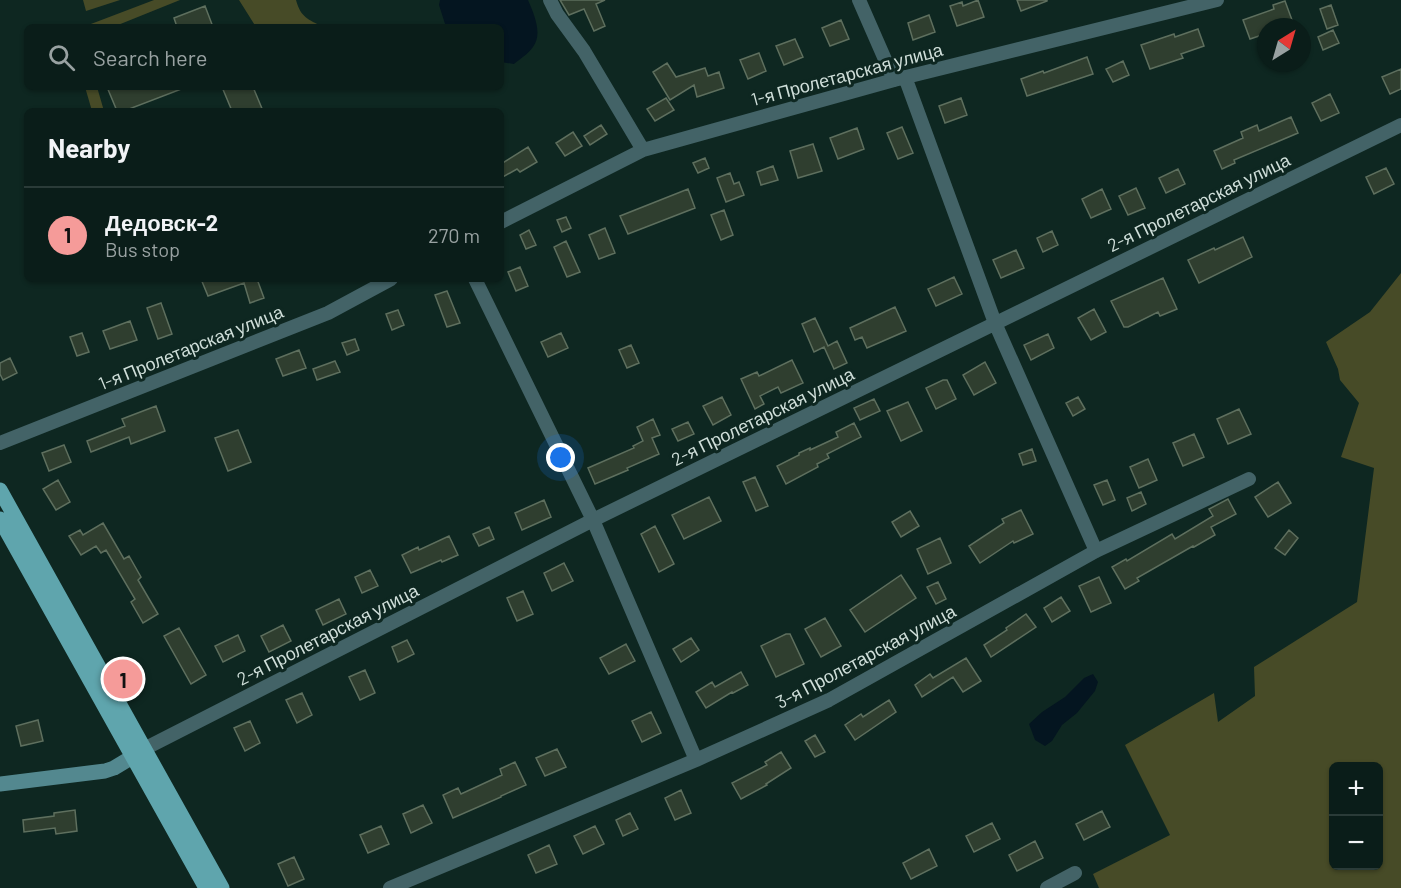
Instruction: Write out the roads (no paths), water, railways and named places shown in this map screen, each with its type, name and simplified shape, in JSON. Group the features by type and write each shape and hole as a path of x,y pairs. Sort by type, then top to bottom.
{"main road":[{"path":"0,490 139,753 206,888"},
{"path":"0,519 222,888"}],"street":[{"path":"550,0 557,14 584,51 643,150"},
{"path":"859,0 900,78 995,323 1096,551"},
{"name":"1-я Пролетарская улица","path":"504,220 643,150 900,78 1216,0"},
{"name":"2-я Пролетарская улица","path":"139,753 593,520 1401,125"},
{"name":"1-я Пролетарская улица","path":"0,443 328,312 386,282"},
{"path":"476,282 593,520 696,760"},
{"name":"3-я Пролетарская улица","path":"390,888 696,760 829,700 1096,551 1250,479"},
{"path":"0,784 105,771 139,753"},
{"path":"1047,888 1075,873"}],"water":[{"path":"440,0 528,0 536,24 536,42 529,52 514,64 504,62 504,24 445,24 439,5"},
{"path":"1093,674 1098,682 1095,691 1077,713 1062,725 1052,741 1045,746 1035,740 1029,724 1042,712 1065,697 1084,678"}],"place":[{"name":"Дедовск-2","path":"123,679"}]}
